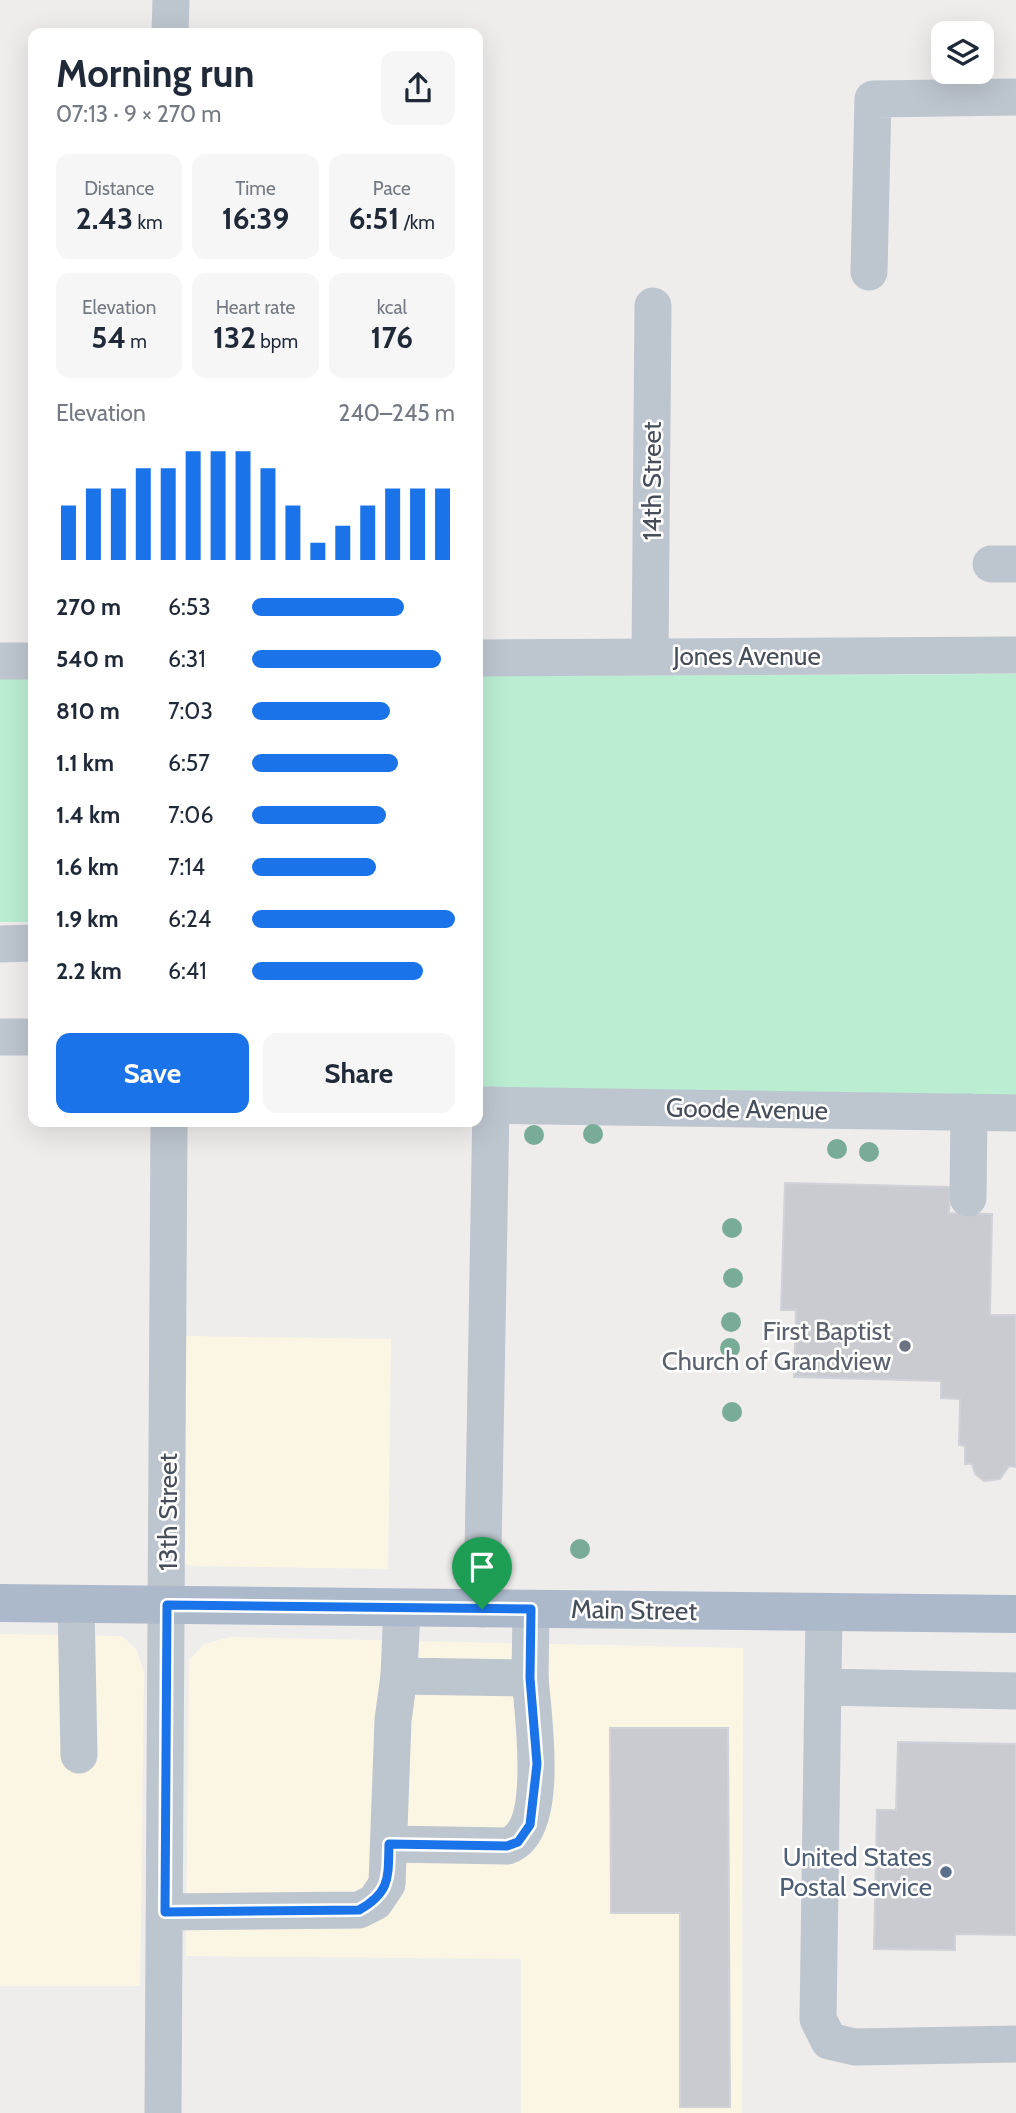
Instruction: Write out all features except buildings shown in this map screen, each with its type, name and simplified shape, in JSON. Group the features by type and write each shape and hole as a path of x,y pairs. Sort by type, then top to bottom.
{"main road":[{"name":"Main Street","path":"0,1603 1016,1614"}],"street":[{"path":"170,28 171,0"},
{"path":"869,272 873,99 1016,97"},
{"name":"14th Street","path":"650,656 653,306"},
{"name":"Jones Avenue","path":"483,658 1016,655"},
{"path":"0,661 28,661"},
{"path":"0,944 28,943"},
{"path":"0,1037 28,1037"},
{"path":"482,1609 485,1105"},
{"name":"Goode Avenue","path":"485,1105 1016,1113"},
{"path":"968,1198 969,1112"},
{"name":"13th Street","path":"163,2113 169,1127"},
{"path":"76,1604 79,1755"},
{"path":"165,1912 359,1910 375,1902 387,1884 393,1720 400,1676 402,1608"},
{"path":"389,1844 507,1846 518,1842 530,1825 537,1764 530,1678 531,1609"},
{"path":"824,1613 818,2019 829,2041 855,2047 1016,2044"},
{"path":"400,1676 530,1678"},
{"path":"823,1687 1016,1691"}],"shaded area":[{"path":"178,1336 391,1339 388,1569 192,1566 183,1563"},
{"path":"0,1634 122,1636 137,1650 144,1672 140,1986 0,1986"},
{"path":"231,1637 743,1648 742,2113 521,2113 521,1959 186,1956 189,1660 204,1644"}],"green space":[{"path":"1016,674 1016,1098 483,1090 483,676"},
{"path":"0,676 28,677 28,922 0,922"}],"place":[{"name":"First Baptist Church of Grandview","path":"905,1346"},
{"name":"United States Postal Service","path":"946,1872"}],"route":[{"path":"167,1605 482,1609 531,1609 530,1678 537,1764 530,1825 518,1842 507,1846 389,1844 387,1884 375,1902 359,1910 165,1912 167,1605"}]}
